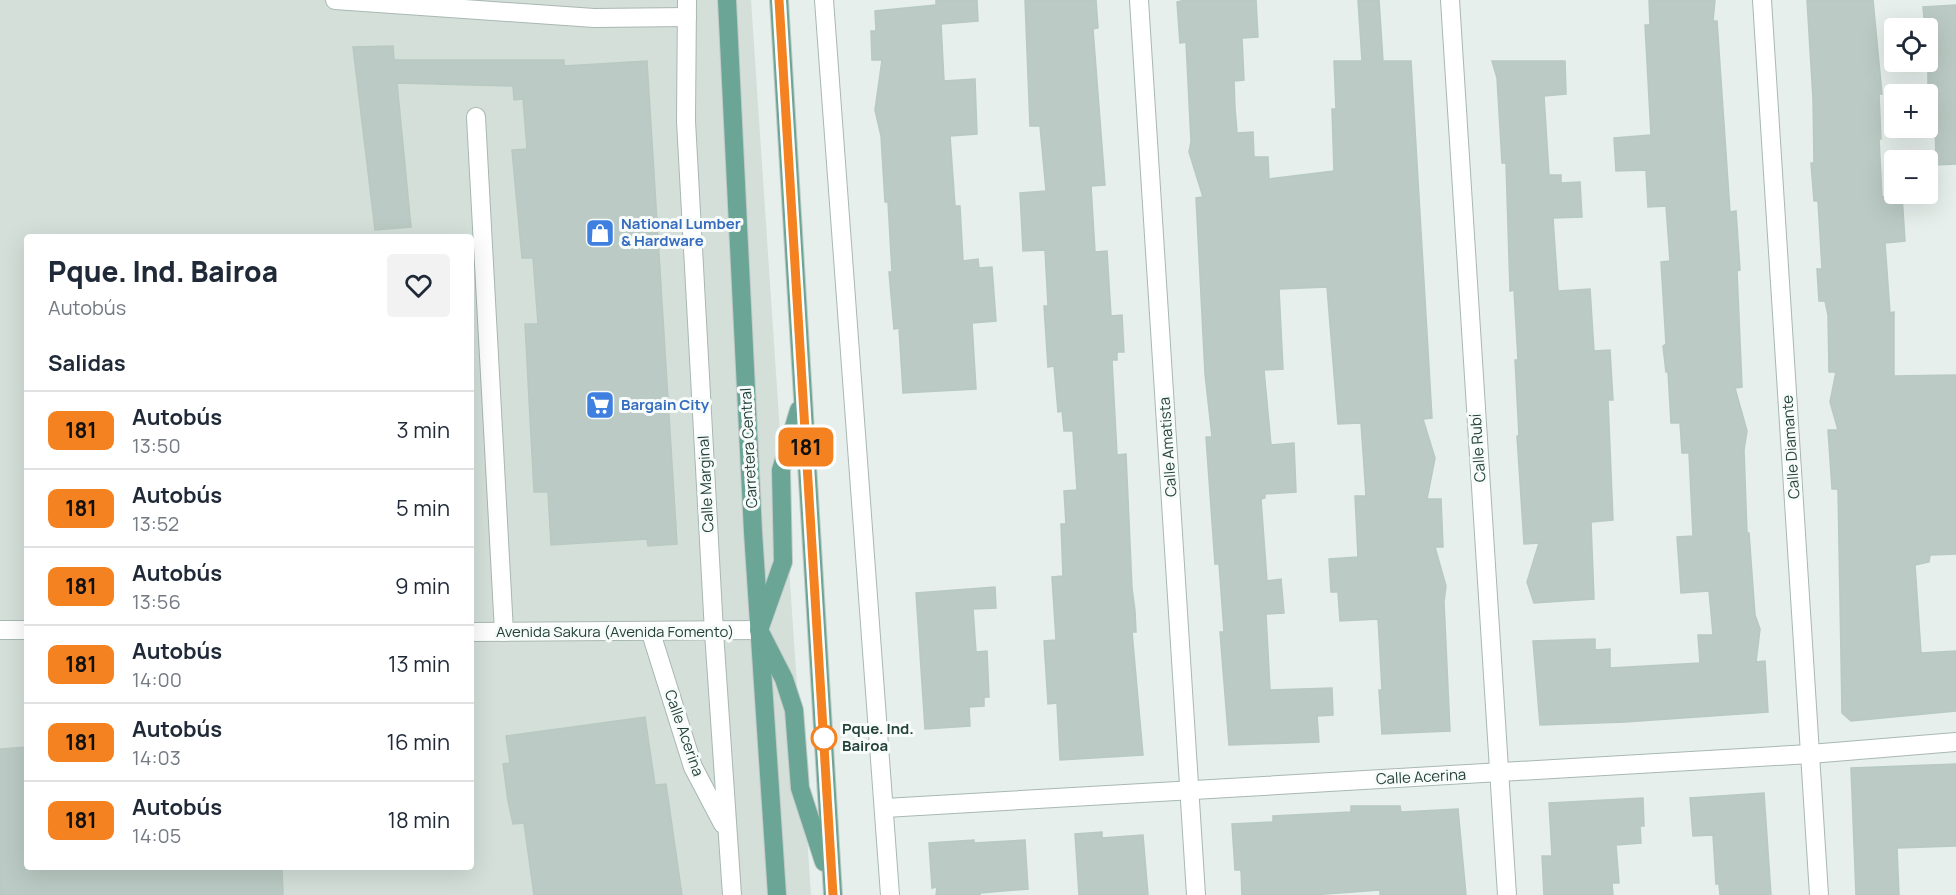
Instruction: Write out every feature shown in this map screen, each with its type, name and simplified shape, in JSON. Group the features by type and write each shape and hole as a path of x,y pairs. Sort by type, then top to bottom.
{"main road":[{"name":"Carretera Central","path":"727,0 759,630 777,895"},
{"path":"779,0 833,891"},
{"path":"803,397 781,470 783,562 759,630 784,679 794,710 800,788 833,891"}],"street":[{"path":"335,0 594,18 646,9 687,9"},
{"path":"824,0 890,895"},
{"name":"Calle Amatista","path":"1139,0 1196,895"},
{"name":"Calle Rubí","path":"1450,0 1507,895"},
{"name":"Calle Diamante","path":"1762,0 1819,895"},
{"name":"Calle Marginal","path":"687,9 686,121 714,632 732,895"},
{"path":"476,117 504,632"},
{"path":"0,630 24,630"},
{"name":"Avenida Sakura (Avenida Fomento)","path":"474,632 651,633 759,630"},
{"name":"Calle Acerina","path":"651,633 693,767 726,831"},
{"name":"Calle Acerina","path":"885,808 1810,754 1956,742"}],"shaded area":[{"path":"0,0 751,0 811,895 0,895"}],"building":[{"path":"936,0 977,0 978,21 941,24 944,81 975,79 977,134 950,136 955,206 960,206 963,261 978,259 979,268 992,267 996,321 972,323 976,389 903,393 899,328 894,329 889,272 892,272 888,202 885,202 881,136 875,110 882,60 872,60 871,31 876,31 875,11 936,5"},
{"path":"1025,0 1096,0 1098,28 1093,29 1105,185 1091,186 1095,252 1107,251 1111,316 1122,315 1124,352 1117,352 1117,360 1112,360 1117,455 1126,454 1136,632 1132,632 1143,755 1060,760 1057,703 1048,704 1044,641 1056,640 1052,577 1063,576 1061,524 1066,524 1064,491 1077,490 1073,431 1064,431 1062,411 1058,412 1054,366 1048,367 1044,306 1048,306 1045,250 1023,251 1020,193 1046,191 1040,126 1030,126"},
{"path":"1256,0 1258,37 1242,38 1244,80 1234,81 1235,108 1237,133 1253,132 1254,157 1268,157 1269,179 1334,171 1332,109 1336,109 1334,61 1362,61 1358,0 1379,0 1383,61 1411,61 1432,418 1423,419 1435,458 1427,499 1441,499 1443,547 1435,547 1446,586 1444,602 1450,731 1382,734 1378,619 1340,621 1338,592 1331,592 1329,559 1358,557 1355,496 1366,496 1361,423 1338,424 1327,287 1279,289 1283,369 1264,370 1271,445 1294,443 1296,492 1265,494 1265,498 1261,499 1267,581 1281,579 1284,613 1266,614 1270,690 1332,688 1333,715 1317,716 1319,742 1229,745 1220,632 1224,632 1219,564 1215,564 1206,437 1212,437 1205,374 1196,198 1203,197 1189,152 1191,142 1186,42 1180,43 1177,2"},
{"path":"1649,0 1715,0 1713,21 1717,21 1730,212 1736,211 1740,270 1737,271 1742,387 1735,388 1747,431 1744,450 1747,533 1749,533 1755,615 1760,629 1756,662 1765,661 1768,712 1625,722 1540,725 1533,641 1595,639 1595,650 1610,649 1610,668 1700,663 1698,635 1713,635 1709,591 1681,593 1677,537 1693,536 1689,453 1682,453 1680,423 1671,423 1668,372 1666,372 1663,346 1666,344 1661,262 1670,261 1666,206 1648,207 1646,170 1616,171 1614,138 1651,135 1645,25 1650,25"},
{"path":"1807,0 1873,0 1882,94 1879,94 1881,139 1879,139 1882,197 1884,197 1884,204 1903,204 1905,241 1885,243 1890,313 1894,312 1894,376 1956,375 1956,554 1930,555 1929,562 1915,565 1921,653 1956,651 1956,711 1851,721 1842,713 1838,489 1832,489 1828,430 1838,430 1830,402 1836,372 1829,372 1828,315 1825,301 1819,301 1817,269 1822,269 1818,201 1814,201 1811,163 1814,163"},
{"path":"1956,5 1956,164 1938,165 1935,138 1938,138 1938,84 1928,84 1928,72 1938,72 1938,18 1924,18 1923,7"},
{"path":"393,46 394,60 564,60 564,66 647,61 677,544 648,546 647,539 551,545 548,492 534,492 525,324 538,324 533,258 522,258 512,150 527,149 523,99 514,100 513,86 397,83 411,227 375,230 353,47"},
{"path":"1492,61 1565,61 1566,94 1544,96 1549,175 1561,175 1561,183 1580,182 1582,217 1553,218 1558,291 1590,289 1594,351 1610,350 1613,400 1608,400 1613,520 1591,522 1594,599 1534,603 1527,582 1539,543 1524,544 1517,436 1519,436 1515,360 1518,360 1514,290 1510,291 1506,163 1502,163 1497,78"},
{"path":"995,587 996,608 973,609 976,652 987,651 989,697 984,697 984,706 969,707 970,726 925,729 916,593"},
{"path":"645,717 655,785 666,784 682,895 534,895 524,823 513,824 508,801 503,764 510,763 506,736"},
{"path":"24,747 24,870 282,870 283,895 0,895 0,749"},
{"path":"1956,764 1956,846 1897,848 1899,895 1856,895 1851,768"},
{"path":"1764,793 1771,895 1720,895 1719,884 1716,884 1713,835 1693,836 1690,798"},
{"path":"1643,798 1644,826 1640,826 1641,843 1616,845 1619,883 1612,883 1613,895 1544,895 1542,856 1552,856 1549,803"},
{"path":"1351,806 1400,806 1401,812 1458,809 1466,895 1380,895 1380,890 1312,895 1242,895 1241,870 1235,870 1232,824 1273,822 1273,816 1351,812"},
{"path":"1102,832 1102,838 1143,835 1148,895 1079,895 1075,834"},
{"path":"974,840 974,843 1025,840 1028,889 980,893 980,895 936,895 937,887 932,888 929,843"}],"bus line":[{"name":"181","path":"779,0 833,895"}],"place":[{"name":"National Lumber & Hardware","path":"600,233"},
{"name":"Bargain City","path":"600,405"},
{"name":"Pque. Ind. Bairoa","path":"824,738"}]}
